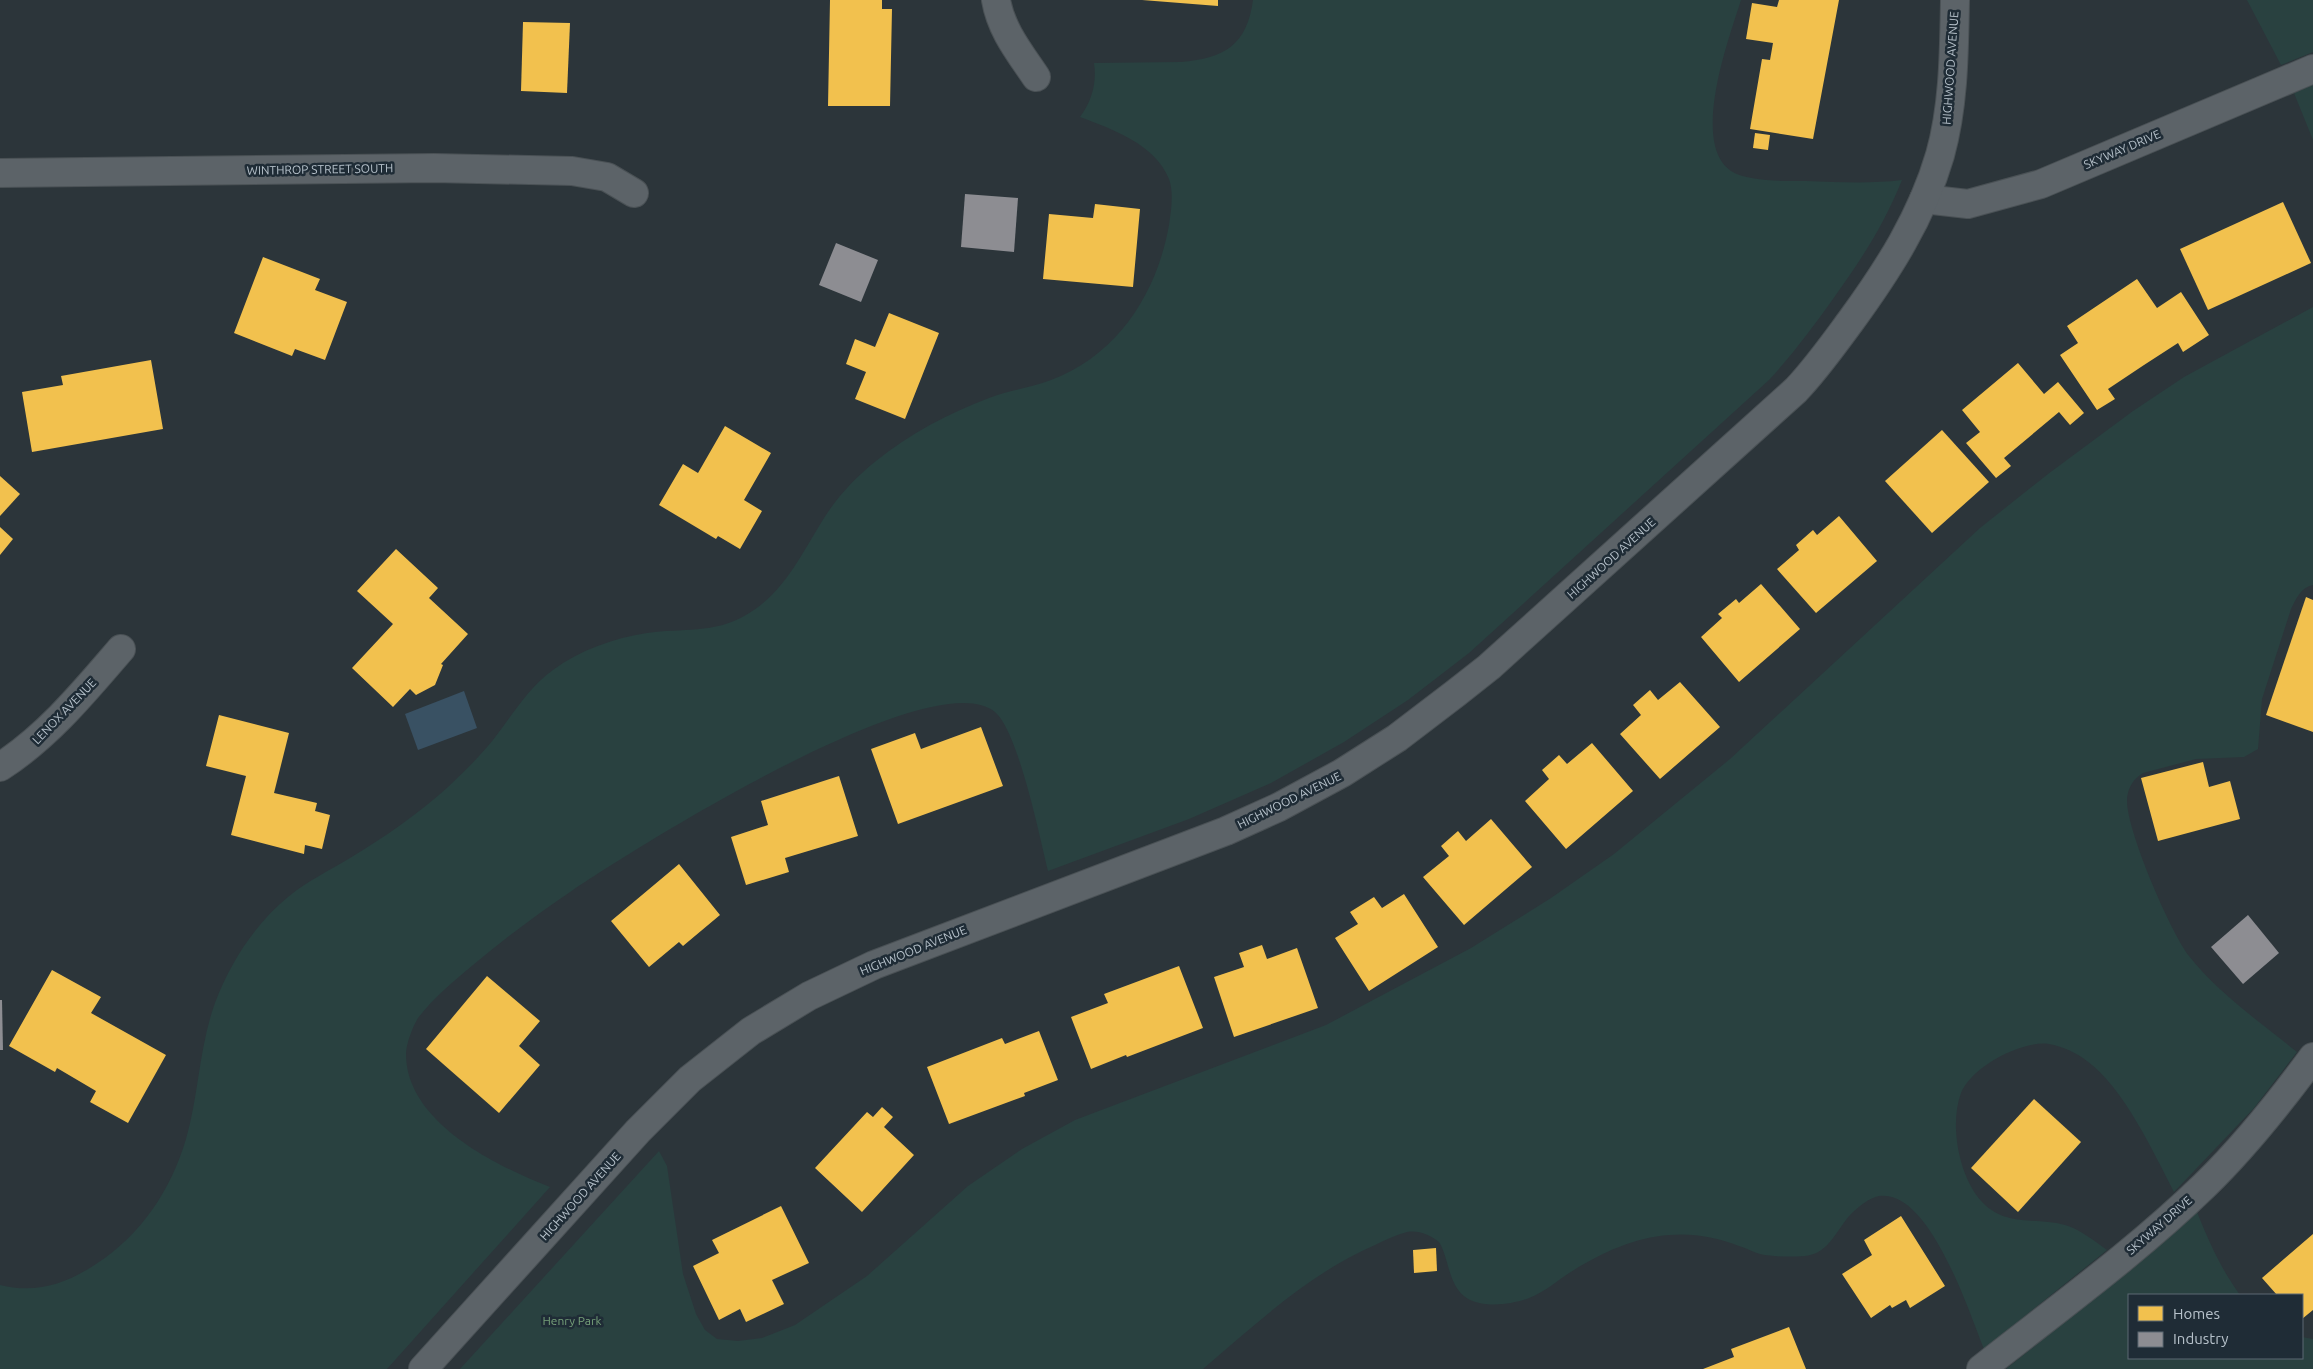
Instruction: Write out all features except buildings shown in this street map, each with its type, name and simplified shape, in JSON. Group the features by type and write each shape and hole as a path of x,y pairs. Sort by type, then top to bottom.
{"street":[{"path":"996,0 1008,35 1036,77"},
{"name":"HIGHWOOD AVENUE","path":"424,1369 645,1124 690,1079 751,1031 809,996 874,965 1226,831 1279,807 1370,756 1456,694 1489,667 1796,390 1817,366 1879,282 1904,241 1924,199 1940,156 1950,105 1955,0"},
{"name":"SKYWAY DRIVE","path":"1924,199 1968,204 2041,184 2313,68"},
{"name":"WINTHROP STREET SOUTH","path":"0,173 406,168 562,171 585,172 608,177 634,193"},
{"name":"LENOX AVENUE","path":"0,767 43,735 121,649"},
{"name":"SKYWAY DRIVE","path":"1981,1369 2142,1242 2205,1185 2248,1141 2313,1057"}],"green space":[{"path":"1253,0 1741,0 1722,63 1713,115 1714,138 1719,157 1731,171 1747,177 1778,181 1866,182 1902,180 1871,242 1853,270 1810,330 1769,380 1469,653 1408,700 1344,742 1271,783 1189,819 1048,871 1020,762 1004,723 995,712 962,703 911,712 850,735 784,766 717,802 606,868 497,945 444,990 418,1018 410,1035 406,1050 410,1078 421,1101 437,1120 458,1138 481,1154 505,1167 550,1187 387,1369 0,1369 0,1285 13,1288 38,1288 62,1282 85,1271 127,1239 152,1210 163,1193 180,1158 186,1139 194,1105 202,1054 215,1003 236,959 254,932 276,908 303,886 363,850 437,797 460,776 493,740 535,686 563,663 574,656 622,638 647,633 710,628 734,621 746,615 760,606 783,583 826,515 843,493 862,473 889,451 916,433 959,410 997,395 1043,383 1075,369 1096,355 1115,338 1131,319 1155,274 1169,225 1172,202 1169,179 1154,156 1131,139 1080,117 1093,91 1094,63 1181,62 1210,57 1222,52 1239,38 1250,15"},
{"path":"2247,0 2313,0 2313,52 2281,65"},
{"path":"2313,85 2313,140 2294,93"},
{"name":"Henry Park","path":"2313,307 2313,585 2302,591 2291,609 2262,699 2258,749 2244,757 2196,759 2143,773 2131,785 2127,801 2134,834 2151,880 2171,925 2189,956 2200,970 2226,995 2297,1052 2254,1108 2174,1192 2147,1140 2125,1104 2100,1073 2079,1055 2059,1046 2049,1044 2025,1046 1999,1057 1975,1074 1961,1093 1956,1120 1956,1135 1962,1166 1968,1180 1983,1203 1992,1211 2012,1218 2071,1227 2082,1232 2107,1250 1984,1349 1957,1282 1945,1256 1930,1231 1914,1211 1897,1199 1879,1196 1868,1200 1853,1212 1827,1245 1814,1254 1805,1256 1771,1256 1704,1236 1657,1236 1632,1242 1607,1252 1535,1295 1505,1304 1478,1303 1464,1296 1455,1284 1439,1242 1424,1234 1407,1232 1351,1256 1306,1284 1203,1369 460,1369 659,1151 667,1166 683,1274 696,1314 705,1330 717,1339 738,1341 762,1338 795,1325 867,1276 968,1186 1022,1149 1075,1120 1326,1025 1471,948 1551,898 1614,854 1730,759 1980,528 2048,474 2133,411 2184,377"},
{"path":"2197,1212 2216,1255 2239,1294 2128,1294 2128,1359 2303,1359 2303,1337 2313,1339 2313,1369 2006,1369 2151,1253"}],"water":[{"path":"464,691 477,728 418,750 405,714"}]}
